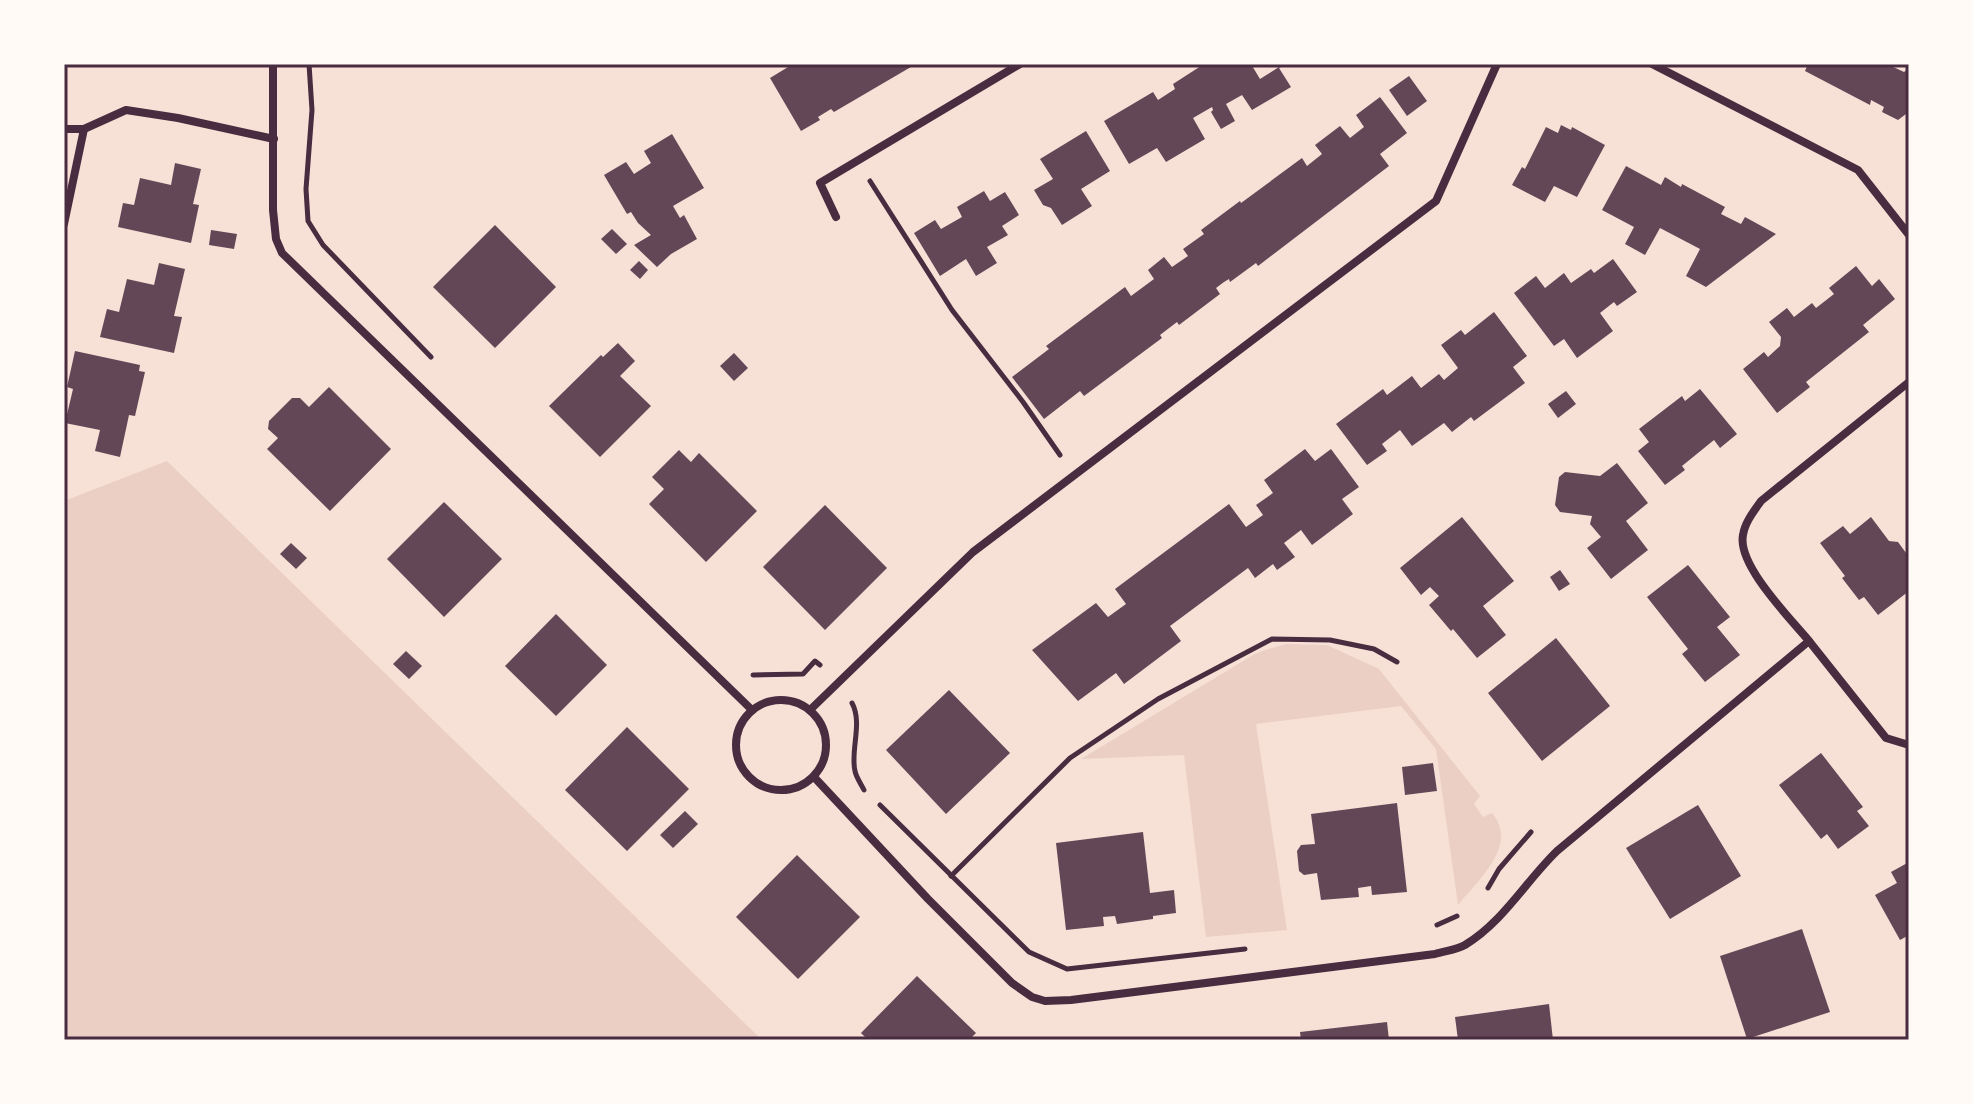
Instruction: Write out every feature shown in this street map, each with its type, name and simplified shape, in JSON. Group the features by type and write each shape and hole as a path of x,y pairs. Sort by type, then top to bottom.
{"street":[{"path":"273,64 273,210 276,239 282,253 752,710"},
{"path":"836,217 820,183 1020,64"},
{"path":"810,710 973,552 1436,201 1497,64"},
{"path":"1652,64 1858,170 1909,235"},
{"path":"64,129 84,129 126,110 274,139"},
{"path":"64,224 84,129"},
{"path":"1909,382 1761,501 1743,534 1743,549 1759,580 1886,738 1909,745"},
{"path":"814,777 1012,983 1032,997 1045,1001 1435,954 1462,946 1501,915 1557,851 1809,641"},
{"path":"782,700 810,710 820,722 827,750 814,777 802,786 788,790 773,790 759,785 739,763 737,734 742,721 752,710 766,702 782,700"}],"path":[{"path":"857,161 952,310 1075,475"},
{"path":"928,899 1070,758 1158,699 1272,639 1330,640 1374,649 1397,662"}],"shaded area":[{"path":"167,461 762,1040 64,1040 64,501"},
{"path":"1286,644 1327,645 1379,669 1480,796 1474,804 1483,817 1492,813 1499,824 1501,836 1495,857 1458,905 1436,749 1401,706 1256,724 1287,930 1206,937 1184,755 1081,759 1253,655"}],"building":[{"path":"793,64 916,64 834,112 831,109 801,131 770,78"},
{"path":"1204,64 1251,64 1260,79 1279,67 1277,64 1287,64 1279,68 1291,87 1252,110 1242,95 1226,104 1235,121 1221,129 1211,112 1212,107 1193,118 1205,139 1166,162 1157,148 1129,164 1104,121 1153,92 1158,100 1175,89 1173,84"},
{"path":"1808,64 1887,64 1904,72 1909,68 1909,119 1906,114 1898,120 1882,112 1884,107 1871,100 1870,105 1805,71"},
{"path":"1409,76 1427,101 1407,116 1389,90"},
{"path":"1380,97 1407,133 1380,154 1389,166 1258,266 1256,263 1216,288 1220,294 1179,325 1177,322 1160,335 1162,338 1084,396 1080,391 1044,419 1012,377 1049,349 1046,346 1125,287 1131,296 1154,279 1148,270 1164,257 1172,267 1188,256 1183,249 1204,234 1201,230 1240,201 1302,158 1307,166 1322,154 1315,145 1340,126 1350,138 1364,127 1356,115"},
{"path":"1561,125 1571,130 1572,127 1605,145 1577,197 1554,186 1545,202 1512,185 1522,167 1525,169 1546,127 1558,133"},
{"path":"1086,131 1110,171 1081,189 1092,206 1062,225 1034,190 1053,179 1040,159"},
{"path":"672,134 704,188 673,206 680,218 684,215 697,239 671,254 657,267 634,245 651,235 631,212 627,214 604,175 626,162 634,174 651,163 644,151"},
{"path":"175,163 201,169 193,204 199,205 191,243 118,227 123,203 134,205 140,178 171,185"},
{"path":"1626,166 1661,185 1665,177 1681,187 1682,184 1725,207 1721,214 1741,224 1745,217 1776,234 1706,287 1686,276 1700,249 1660,228 1645,255 1625,244 1634,227 1602,210"},
{"path":"984,191 990,201 1005,192 1019,215 1002,226 1008,235 987,247 997,263 976,276 966,259 940,276 914,233 935,220 941,229 962,217 957,207"},
{"path":"495,225 556,287 495,348 433,287"},
{"path":"612,229 627,244 616,254 601,239"},
{"path":"211,230 237,234 234,249 209,245"},
{"path":"1613,259 1637,292 1617,306 1614,302 1600,313 1613,331 1577,358 1564,339 1554,346 1514,293 1536,276 1545,288 1564,273 1571,283 1591,269 1594,273"},
{"path":"639,261 648,270 640,279 630,270"},
{"path":"159,263 185,269 174,316 182,317 174,353 100,337 107,309 119,312 127,279 154,285"},
{"path":"1856,266 1872,286 1879,279 1895,299 1863,325 1869,332 1806,382 1810,387 1777,413 1743,369 1764,352 1768,357 1780,346 1781,337 1769,322 1787,308 1794,317 1812,303 1816,308 1834,294 1829,288"},
{"path":"1494,312 1527,356 1513,367 1525,383 1474,421 1471,417 1452,432 1444,423 1412,446 1400,430 1382,444 1387,451 1367,465 1336,424 1383,389 1387,395 1412,376 1421,388 1439,374 1444,380 1458,368 1441,345 1461,330 1465,335"},
{"path":"618,343 635,361 620,376 651,406 600,457 549,406 601,355 603,357"},
{"path":"75,351 140,365 139,371 145,372 135,416 129,415 120,457 95,451 100,430 65,423 73,389 67,387"},
{"path":"734,353 748,368 734,381 720,366"},
{"path":"329,387 391,449 330,511 267,449 278,438 268,429 269,421 292,398 300,398 309,407"},
{"path":"1700,389 1737,434 1720,448 1714,440 1682,466 1685,470 1665,485 1638,451 1649,442 1639,429 1682,396 1685,401"},
{"path":"1566,391 1576,404 1558,418 1548,404"},
{"path":"1305,449 1315,461 1331,449 1359,487 1342,499 1353,514 1312,545 1301,530 1284,543 1295,557 1277,570 1273,564 1255,578 1248,568 1170,626 1181,641 1124,684 1116,673 1078,701 1032,650 1096,603 1108,617 1126,604 1115,589 1229,504 1246,527 1263,515 1256,505 1273,493 1264,480"},
{"path":"679,450 691,462 699,453 757,511 706,562 649,504 664,489 652,477"},
{"path":"1617,463 1648,503 1626,521 1648,550 1611,579 1587,548 1601,537 1590,524 1592,516 1560,512 1555,505 1559,477 1565,472 1600,476"},
{"path":"444,502 502,559 444,617 387,559"},
{"path":"825,505 887,568 825,630 763,567"},
{"path":"1462,517 1514,581 1483,606 1506,635 1477,658 1429,605 1439,596 1430,587 1421,595 1400,568"},
{"path":"1871,517 1889,541 1898,542 1909,557 1909,591 1878,615 1864,597 1859,600 1820,543 1843,526 1850,534"},
{"path":"291,543 307,558 296,569 280,554"},
{"path":"1688,565 1730,617 1717,627 1740,655 1705,682 1682,654 1688,649 1647,597"},
{"path":"1560,570 1570,584 1559,591 1550,577"},
{"path":"556,614 607,665 556,716 505,666"},
{"path":"1556,638 1610,706 1542,761 1488,693"},
{"path":"406,651 422,666 409,679 393,664"},
{"path":"949,690 1010,753 946,814 886,750"},
{"path":"627,727 689,789 627,851 565,790"},
{"path":"1821,753 1863,807 1857,811 1869,826 1838,849 1827,834 1821,839 1779,785"},
{"path":"1433,763 1437,791 1405,795 1402,767"},
{"path":"1397,803 1407,892 1372,895 1371,886 1358,888 1359,897 1321,900 1317,873 1304,875 1299,871 1297,851 1301,845 1315,844 1311,814"},
{"path":"1698,805 1741,876 1670,919 1626,848"},
{"path":"685,811 698,824 673,848 660,835"},
{"path":"1143,832 1150,893 1174,890 1176,913 1117,924 1115,916 1103,917 1104,926 1066,930 1056,843"},
{"path":"797,855 860,917 798,979 736,917"},
{"path":"1909,862 1909,935 1900,940 1875,895 1897,883 1891,872"},
{"path":"1802,929 1830,1012 1747,1039 1720,956"},
{"path":"917,976 976,1033 969,1040 868,1040 861,1033"},
{"path":"1549,1004 1553,1040 1458,1040 1455,1017"},
{"path":"1387,1022 1389,1040 1301,1040 1300,1032"}]}
